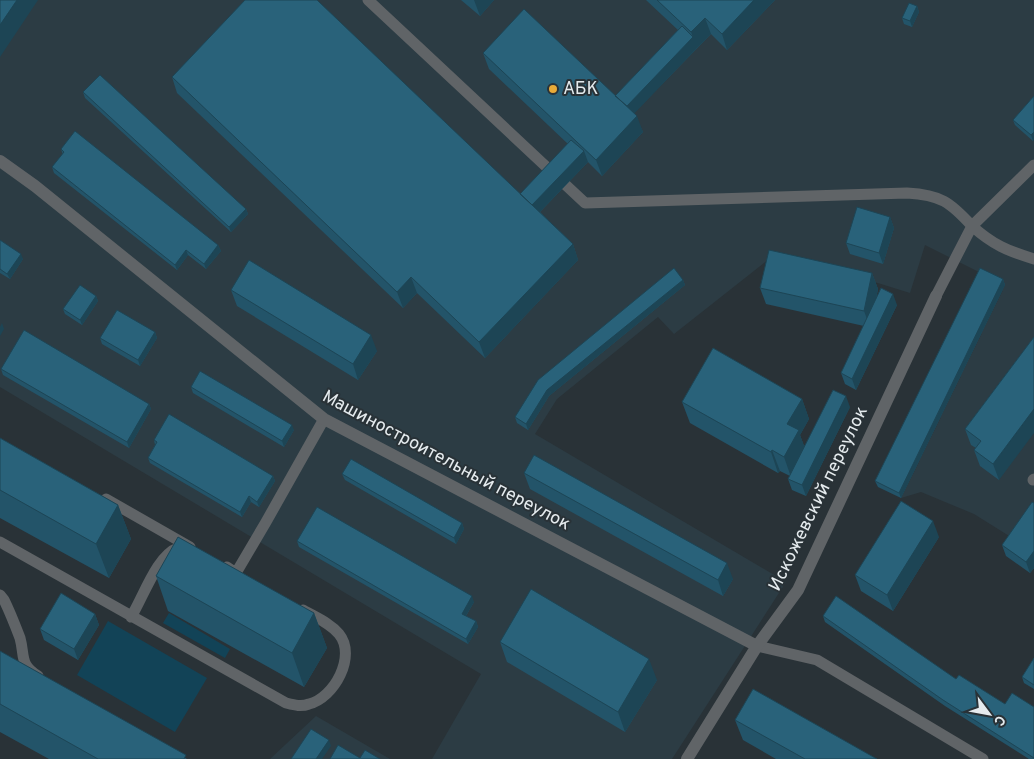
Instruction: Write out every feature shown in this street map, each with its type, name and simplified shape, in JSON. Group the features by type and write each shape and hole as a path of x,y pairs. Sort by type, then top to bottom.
{"street":[{"name":"Машиностроительный переулок","path":"0,161 35,186 324,418 757,646"},
{"name":"Искожевский переулок","path":"687,759 757,646 798,590 936,296"}],"lane":[{"path":"368,0 585,204 907,193 927,194 942,200 957,210 985,238 1008,251 1034,259"},
{"path":"936,296 972,226 1034,165"},
{"path":"214,560 240,575 266,522 324,418"},
{"path":"96,494 195,550 180,547 170,552 158,567 131,617"},
{"path":"0,542 286,703 298,706 310,704 320,699 330,690 338,679 345,657 344,645 340,635 330,626 296,606"},
{"path":"0,595 4,600 20,640 22,657 19,665 52,683"},
{"path":"757,646 817,660 983,759"}],"shaded area":[{"path":"0,0 1034,0 1034,523 1019,542 974,514 921,492 901,498 1005,285 925,245 910,293 778,252 674,334 658,317 557,399 535,434 786,582 672,759 432,759 481,674 0,387"},
{"path":"169,613 230,649 225,658 163,623"},
{"path":"108,621 207,678 175,732 77,675"},
{"path":"316,716 390,759 270,759"}],"building":[{"path":"0,0 17,0 0,25"},
{"path":"245,0 317,0 573,244 479,342 411,277 397,292 172,77"},
{"path":"657,0 754,0 722,34 705,18 691,32"},
{"path":"909,3 917,6 910,21 902,18"},
{"name":"АБК","path":"524,9 637,116 596,160 483,53"},
{"path":"682,26 693,37 627,106 615,96"},
{"path":"100,75 246,209 229,227 83,92"},
{"path":"1034,96 1034,132 1031,135 1013,120"},
{"path":"75,131 218,245 204,264 186,250 175,265 52,167 64,152 61,149"},
{"path":"571,140 584,151 532,205 520,194"},
{"path":"857,207 890,217 879,253 846,243"},
{"path":"0,240 21,254 7,274 0,269"},
{"path":"769,250 872,273 864,311 760,288"},
{"path":"249,260 371,335 353,364 231,290"},
{"path":"674,268 683,280 547,390 526,424 515,417 538,380"},
{"path":"980,268 1003,279 899,493 875,481"},
{"path":"80,285 96,296 80,320 63,309"},
{"path":"881,288 893,294 852,379 841,373"},
{"path":"117,310 155,332 138,360 100,338"},
{"path":"24,330 149,404 127,442 1,369"},
{"path":"1034,337 1034,409 993,464 974,450 981,441 965,429"},
{"path":"713,348 802,399 787,424 799,430 784,457 772,450 771,452 682,402"},
{"path":"200,371 292,425 282,441 191,387"},
{"path":"833,390 846,396 802,485 788,479"},
{"path":"169,414 273,476 257,502 249,496 240,512 148,458 157,442 154,440"},
{"path":"0,438 118,505 96,544 0,490"},
{"path":"534,455 727,563 718,580 524,473"},
{"path":"351,459 462,523 454,538 342,474"},
{"path":"901,501 933,521 887,595 855,575"},
{"path":"1032,502 1034,503 1034,551 1026,562 1002,545"},
{"path":"317,507 472,596 462,614 476,621 466,639 297,541"},
{"path":"178,537 314,613 292,653 156,576"},
{"path":"531,589 649,659 618,712 500,642"},
{"path":"61,593 95,614 74,649 40,629"},
{"path":"836,596 956,679 959,675 1005,704 1012,693 1034,707 1034,758 943,700 823,616"},
{"path":"0,651 186,755 184,759 98,759 0,704"},
{"path":"1034,658 1034,685 1022,677"},
{"path":"753,689 877,759 805,759 735,720"},
{"path":"311,729 329,740 316,759 291,759"},
{"path":"338,745 360,758 365,750 380,759 330,759"}],"place":[{"name":"АБК","path":"553,89"}]}
